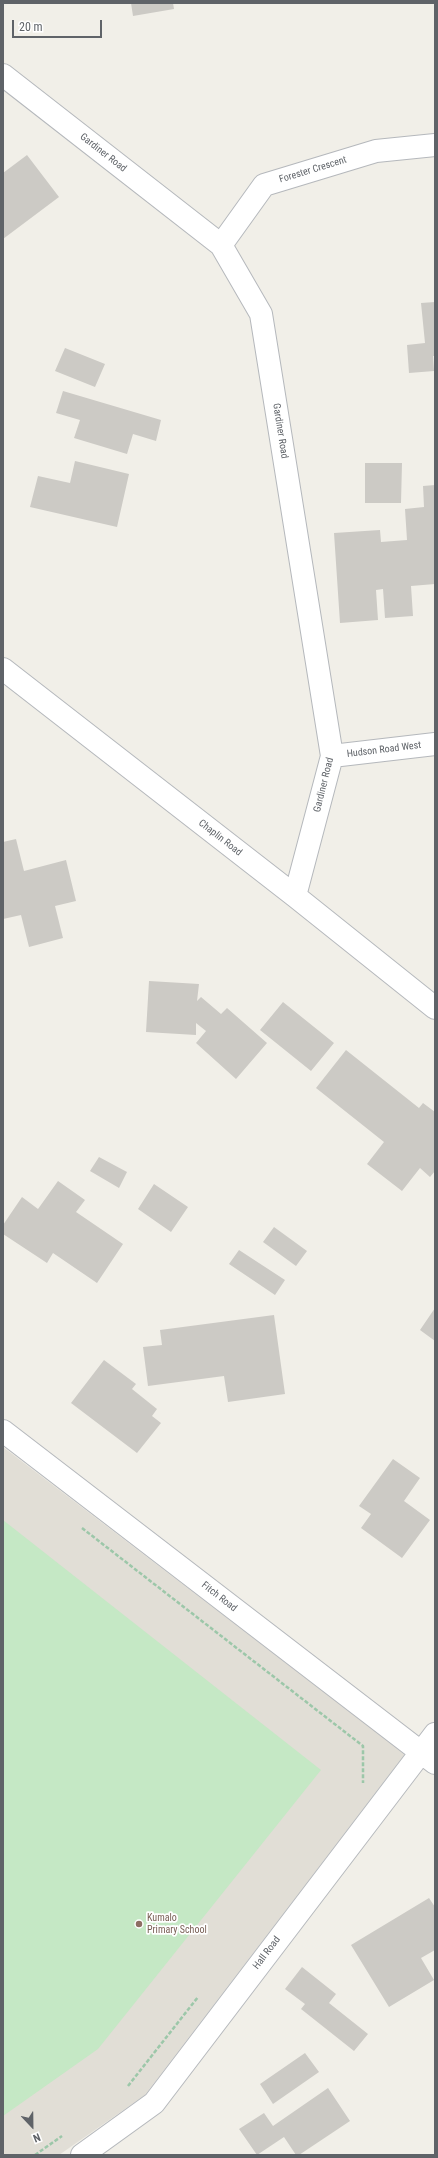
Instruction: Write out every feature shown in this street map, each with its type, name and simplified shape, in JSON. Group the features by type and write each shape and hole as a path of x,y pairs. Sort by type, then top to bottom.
{"street":[{"name":"Gardiner Road","path":"3,75 221,245 261,314 332,756 295,896"},
{"name":"Forester Crescent","path":"221,245 264,185 376,151 435,145"},
{"name":"Chaplin Road","path":"3,669 295,896 435,1008"},
{"name":"Hudson Road West","path":"332,756 435,744"},
{"name":"Fitch Road","path":"3,1431 428,1758"},
{"name":"Hall Road","path":"82,2155 154,2103 428,1758 435,1734"}],"path":[{"path":"79,1526 363,1746 364,1786"},
{"path":"125,2091 203,1991"},
{"path":"35,2155 67,2132"}],"shaded area":[{"name":"Kumalo Primary School","path":"3,1447 405,1754 145,2095 59,2155 3,2155"}],"green space":[{"name":"Kumalo Primary School","path":"3,1520 321,1770 98,2049 3,2116"}],"building":[{"path":"131,3 173,3 174,9 133,16"},
{"path":"27,155 59,197 3,239 3,173"},
{"path":"435,302 435,356 433,356 434,371 409,373 407,345 425,343 421,303"},
{"path":"65,348 105,364 95,387 55,371"},
{"path":"63,391 161,420 156,441 133,434 127,454 74,438 80,420 56,413"},
{"path":"75,461 129,474 117,527 30,507 38,476 70,483"},
{"path":"365,463 402,463 401,503 365,503"},
{"path":"435,485 435,584 411,586 413,616 385,618 383,589 376,590 378,620 340,623 334,533 380,530 381,542 407,540 405,509 424,507 423,486"},
{"path":"16,839 24,871 66,860 76,901 55,906 63,938 29,947 21,915 3,919 3,842"},
{"path":"149,981 199,984 197,1001 201,997 221,1014 227,1008 267,1043 236,1079 196,1043 206,1031 196,1023 196,1035 146,1032"},
{"path":"283,1002 334,1043 311,1071 260,1030"},
{"path":"346,1050 419,1108 423,1103 435,1112 435,1171 430,1177 420,1168 402,1191 367,1164 384,1142 316,1088"},
{"path":"99,1157 127,1172 119,1188 90,1171"},
{"path":"58,1181 85,1200 76,1212 123,1244 97,1283 53,1253 47,1263 3,1234 3,1225 22,1197 38,1209"},
{"path":"154,1184 188,1207 171,1232 138,1209"},
{"path":"274,1227 307,1251 296,1266 263,1242"},
{"path":"239,1250 285,1280 275,1295 229,1264"},
{"path":"435,1308 435,1341 420,1330"},
{"path":"274,1315 285,1394 228,1402 224,1376 148,1386 143,1347 162,1345 160,1330"},
{"path":"104,1360 136,1384 132,1389 157,1409 152,1416 161,1423 137,1453 71,1403"},
{"path":"393,1459 420,1478 404,1501 430,1520 402,1558 361,1528 371,1514 359,1506"},
{"path":"429,1898 435,1907 435,1950 421,1958 434,1980 389,2007 351,1945"},
{"path":"302,1967 336,1994 329,2003 368,2034 354,2051 301,2009 305,2004 285,1989"},
{"path":"305,2053 319,2072 273,2104 260,2084"},
{"path":"328,2088 350,2121 299,2155 296,2155 284,2137 257,2155 239,2129 264,2113 273,2126"}],"place":[{"name":"Kumalo Primary School","path":"139,1924"}]}
